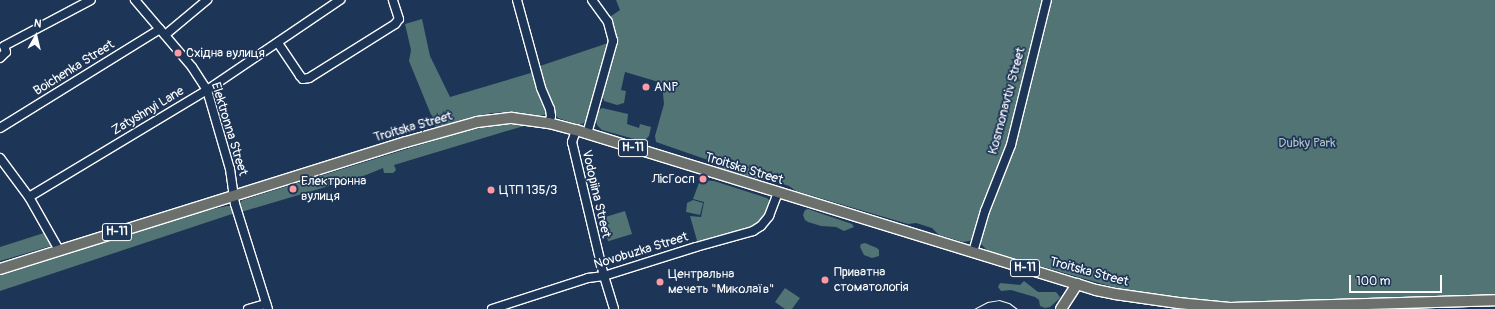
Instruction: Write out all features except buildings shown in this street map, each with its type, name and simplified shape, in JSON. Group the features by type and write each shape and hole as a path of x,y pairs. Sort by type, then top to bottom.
{"main road":[{"name":"Troitska Street","path":"0,269 406,142 477,122 512,118 549,123 576,130 1077,284 1115,294 1185,304 1230,308 1495,300"},
{"path":"1061,309 1077,284"}],"street":[{"path":"0,58 6,52 2,43 91,0"},
{"name":"Elektronna Street","path":"135,0 192,67 207,90 230,169 235,204 267,306"},
{"name":"Boichenka Street","path":"0,128 162,32 207,0"},
{"name":"Zatyshnyi Lane","path":"29,197 207,90 340,0"},
{"path":"278,42 294,69 300,76 306,79 395,24 399,19 393,0"},
{"path":"517,0 540,88 550,110 551,116 549,123"},
{"path":"587,134 613,41 608,22 592,0"},
{"name":"Kosmonavtiv Street","path":"973,252 985,211 1011,145 1047,0"},
{"name":"Vodopiina Street","path":"576,130 572,142 604,276 614,309"},
{"path":"0,158 29,197 59,250"},
{"name":"Novobuzka Street","path":"492,309 588,278 604,276 753,231 761,226 769,216 778,193"},
{"path":"248,309 267,306"}],"green space":[{"name":"Dubky Park","path":"616,0 1495,0 1495,295 1230,303 1154,295 1120,289 988,251 981,244 980,239 963,242 939,235 932,228 916,223 908,224 796,191 789,186 771,180 758,179 720,168 708,160 656,142 655,136 664,104 662,83 625,72 621,90 626,91 624,103 617,105 604,101 602,94 614,49 608,18 620,10"},
{"path":"422,19 430,56 450,97 534,72 547,112 546,114 541,116 512,112 491,113 436,127 409,61 411,50 405,24"},
{"path":"611,42 584,123 579,125 558,118 554,114 537,67"},
{"path":"602,108 628,114 627,124 639,128 640,124 651,127 649,136 646,139 638,140 602,130 597,125 596,120 597,112"},
{"path":"492,125 527,125 394,165 396,170 393,173 384,173 383,168 366,175 241,212 239,203 243,200 452,135"},
{"path":"700,180 714,181 767,198 770,201 766,216 755,227 698,244 690,216 701,217 704,202 693,199"},
{"path":"693,200 703,203 700,215 686,212 687,203"},
{"path":"231,206 235,213 0,291 0,275 200,212"},
{"path":"808,209 852,224 854,227 844,231 836,227 821,226 808,222 805,220 803,215 805,210"},
{"path":"625,211 632,234 608,241 601,218"},
{"path":"47,232 52,245 51,246 0,261 0,247"},
{"path":"865,243 877,248 879,250 879,256 872,258 864,255 860,247 861,244"},
{"path":"1024,281 1038,292 1056,292 1060,297 1050,307 1045,308 1040,306 1039,300 1035,297 1011,290 1001,291 998,287 1000,283 1020,285"},
{"path":"785,288 800,298 792,309 785,309 775,302"}],"tram line":[{"path":"974,309 987,302 999,300 1009,303 1017,309"}],"place":[{"name":"Східна вулиця","path":"178,53"},
{"name":"ANP","path":"646,87"},
{"name":"ЛісГосп","path":"703,179"},
{"name":"Електронна вулиця","path":"293,189"},
{"name":"ЦТП 135/3","path":"491,190"},
{"name":"Приватна стоматологія","path":"825,280"},
{"name":"Центральна мечеть \"Миколаїв\"","path":"660,282"}]}
